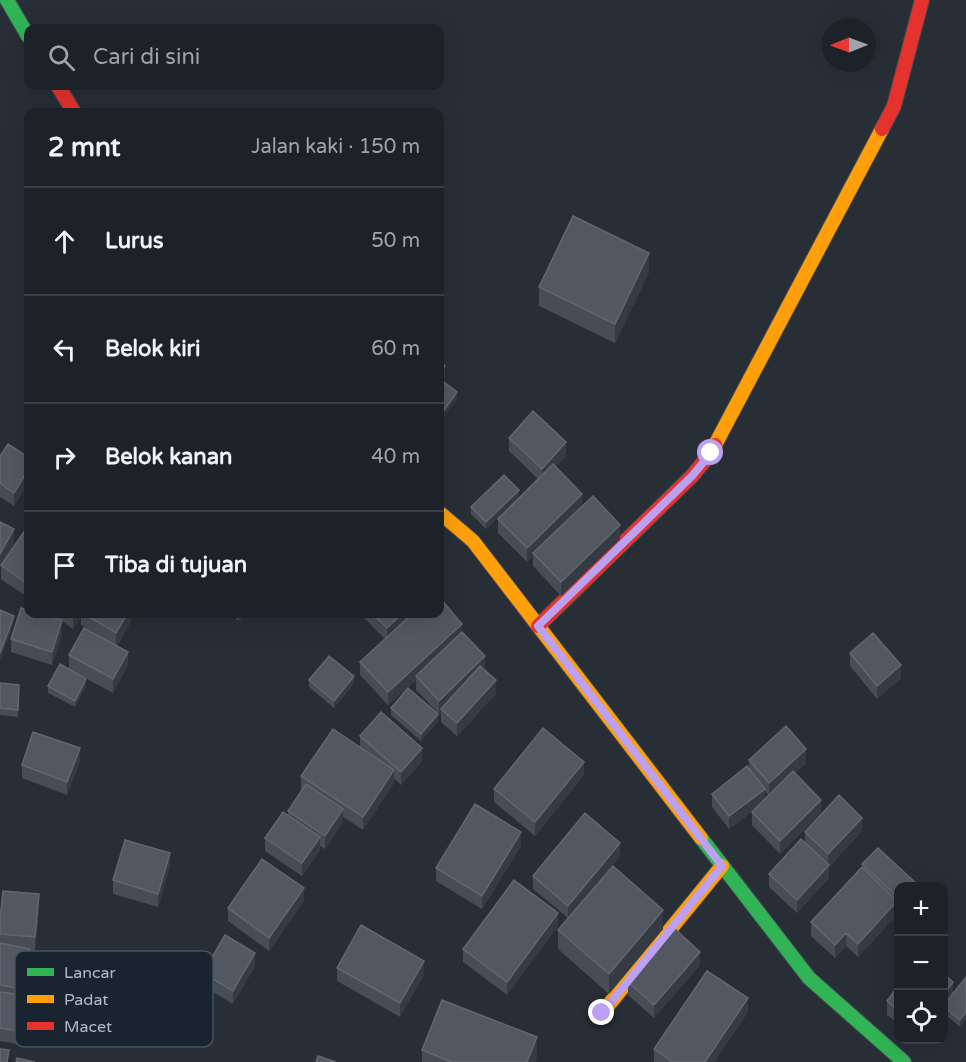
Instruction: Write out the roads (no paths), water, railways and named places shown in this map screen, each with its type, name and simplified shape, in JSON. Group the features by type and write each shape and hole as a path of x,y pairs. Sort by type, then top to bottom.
{"street":[{"path":"8,0 24,29"},
{"path":"538,626 692,476 711,453 894,106 922,0"},
{"path":"60,90 72,108"},
{"path":"444,516 473,541 809,978 904,1062"},
{"path":"602,1013 722,866"}]}
